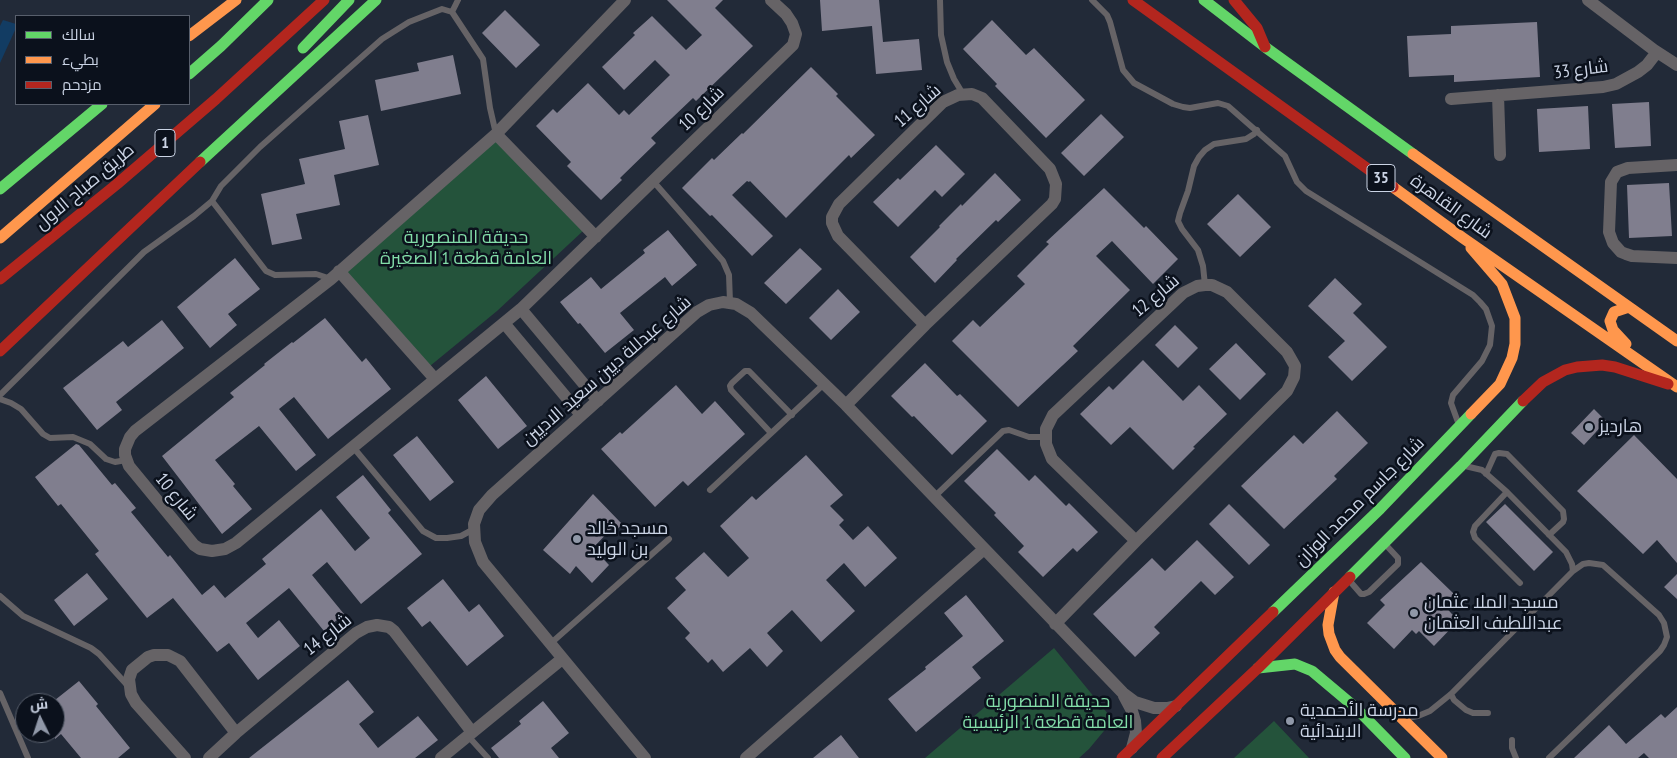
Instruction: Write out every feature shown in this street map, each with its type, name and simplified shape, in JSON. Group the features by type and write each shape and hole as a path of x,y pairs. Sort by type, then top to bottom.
{"main road":[{"path":"190,35 236,0"},
{"path":"190,73 268,0"},
{"name":"طريق صباح الاول","path":"0,279 202,111 324,0"},
{"path":"295,56 349,0"},
{"path":"2,350 147,211 376,0"},
{"name":"شارع القاهرة","path":"1133,0 1463,238 1677,387"},
{"name":"شارع القاهرة","path":"1204,0 1264,47 1677,340"},
{"path":"1234,0 1257,28 1264,47"},
{"path":"147,211 275,78"},
{"path":"0,188 101,105"},
{"name":"طريق صباح الاول","path":"0,238 154,105"},
{"name":"شارع جاسم محمد الوزان","path":"1122,758 1423,466 1500,384 1512,358 1516,330 1512,307 1502,284 1463,238"},
{"path":"1629,307 1614,312 1610,326 1626,345 1630,354"},
{"path":"1162,758 1258,668 1543,382 1565,370 1590,365 1615,366 1677,387"},
{"path":"1423,466 1437,471 1442,485"},
{"path":"1334,592 1329,617 1329,634 1340,657 1374,688 1442,758"},
{"path":"1258,668 1285,664 1304,667 1312,671 1356,708 1405,758"},
{"path":"1356,708 1353,701 1356,692 1363,687 1374,688"}],"street":[{"path":"126,460 125,449 135,431 335,275 496,134 625,0"},
{"name":"شارع 10","path":"126,460 133,472 189,541 200,549 212,551 225,549 236,542 521,309 792,45 796,34 792,23 786,14 771,0"},
{"path":"1588,0 1677,65"},
{"name":"شارع 33","path":"1450,99 1603,87 1616,84 1638,72 1647,65 1657,52"},
{"name":"شارع 11","path":"846,405 1052,204 1056,194 1056,180 1050,169 982,98 975,95 964,94 943,102 839,204 832,217 832,223 838,236 925,326"},
{"path":"1498,95 1500,155"},
{"path":"496,134 596,236"},
{"path":"1677,166 1628,168 1617,172 1610,182 1609,232 1613,243 1626,254 1632,256 1677,258"},
{"path":"335,275 435,379"},
{"name":"شارع 12","path":"1045,437 1049,422 1060,408 1183,293 1197,286 1212,285 1227,292 1287,352 1293,361 1294,377 1287,391 1055,624"},
{"path":"730,302 751,313 846,405 933,498 1122,693 1135,702 1154,708 1176,706"},
{"name":"شارع عبدللة ديين سعيد الاديين","path":"474,529 476,518 484,504 581,415 702,308 716,303 730,302"},
{"path":"521,309 598,401"},
{"path":"504,323 581,415"},
{"path":"1045,437 1048,452 1052,459 1136,541"},
{"path":"474,529 475,542 483,562 641,756"},
{"path":"746,758 983,550"},
{"name":"شارع 14","path":"209,758 236,732 356,633 381,624 390,627 394,631 470,734"},
{"path":"185,758 136,703 130,689 129,679 132,670 143,660 154,655 168,656 180,661 236,732"},
{"path":"440,758 562,659"},
{"path":"1122,693 1135,721 1136,733 1132,748"}],"lane":[{"path":"452,12 458,0"},
{"path":"940,0 941,34 947,62 954,79 964,94"},
{"path":"1092,0 1102,9 1110,22 1123,70 1134,83 1173,104 1183,107 1190,108 1218,103 1228,106 1285,156 1297,182 1306,191 1473,295 1486,309 1492,326 1487,353 1455,391 1452,399 1460,427"},
{"path":"0,395 144,252 182,226 212,201 221,186 260,147 382,39 409,22 442,9 452,12 483,59 496,134"},
{"path":"1204,285 1203,266 1198,250 1178,221 1194,166 1198,157 1214,144 1246,139 1257,130"},
{"path":"653,182 723,261 729,275 730,302"},
{"path":"212,201 257,261 266,270 275,275 335,275"},
{"path":"771,433 731,390 730,386 732,383 745,371 749,371 792,414"},
{"path":"710,490 824,384"},
{"path":"0,399 21,409 43,434 50,438 74,437 90,444 106,459 115,462 126,460"},
{"path":"933,498 1003,431 1009,430 1029,438 1045,437"},
{"path":"353,447 424,531 436,538 447,538 461,536 474,529"},
{"path":"1486,474 1495,454 1507,454 1563,511 1563,522 1549,535"},
{"path":"1461,466 1477,468 1507,492 1570,558 1573,571"},
{"path":"1507,492 1475,526 1473,532 1475,538 1520,583"},
{"path":"550,644 669,539"},
{"path":"1348,578 1361,594 1367,594 1396,566 1398,558 1384,542"},
{"path":"1404,719 1425,714 1451,694 1573,571 1583,564 1603,565 1659,616 1664,623 1666,631 1664,645 1549,758"},
{"path":"0,596 23,616 91,648 99,654 130,689"},
{"path":"0,693 28,758"},
{"path":"1451,694 1454,700 1466,710 1473,713 1488,713"},
{"path":"470,734 488,758"},
{"path":"1512,740 1512,748 1516,758"}],"green space":[{"name":"حديقة المنصورية العامة قطعة 1 الصغيرة","path":"491,134 583,231 497,311 430,366 344,271"},
{"name":"حديقة المنصورية العامة قطعة 1 الرئيسية","path":"1054,648 1113,720 1079,758 925,758"},
{"path":"1274,721 1309,758 1234,758"}],"water":[{"path":"3,20 15,24 15,30 0,63 0,26"}],"building":[{"path":"667,0 723,0 715,8 753,46 696,101 693,98 651,138 656,143 620,178 622,180 601,200 567,166 571,162 536,126 553,109 557,113 588,83 619,115 624,110 629,115 670,75 655,60 624,90 602,67 635,35 633,33 652,16 686,50 702,35"},
{"path":"820,0 879,0 883,42 919,39 922,70 876,74 872,26 822,31"},
{"path":"505,10 540,45 516,68 482,33"},
{"path":"992,20 1026,55 1034,48 1085,100 1046,138 995,86 997,84 963,49"},
{"path":"1537,22 1540,77 1454,82 1454,75 1409,77 1407,36 1451,34 1451,26"},
{"path":"453,55 461,94 381,111 375,80 419,71 417,63"},
{"path":"811,67 838,94 836,96 875,135 851,158 849,155 786,218 750,181 747,181 732,195 773,236 752,256 712,215 710,216 682,188 712,158 714,160 743,134"},
{"path":"1649,102 1651,146 1615,148 1612,104"},
{"path":"1588,106 1590,149 1539,152 1537,109"},
{"path":"1101,114 1124,137 1084,176 1061,153"},
{"path":"368,115 379,165 334,175 340,205 296,214 302,239 272,245 261,194 305,184 299,159 345,149 339,121"},
{"path":"936,145 965,174 942,197 935,190 898,227 873,202 898,178 900,180"},
{"path":"995,173 1021,200 998,222 996,220 956,259 935,283 910,257 961,204 962,206"},
{"path":"1669,183 1672,236 1629,238 1627,185"},
{"path":"1104,188 1144,228 1146,226 1178,259 1153,284 1112,241 1096,256 1130,290 1073,346 1078,351 1018,407 952,341 973,320 980,327 1025,284 1017,276 1049,244 1046,242"},
{"path":"1238,194 1271,227 1240,257 1207,224"},
{"path":"668,230 697,265 672,286 665,277 620,313 634,330 605,353 560,302 591,277 601,289 645,253 643,250"},
{"path":"800,248 822,269 786,304 764,283"},
{"path":"235,258 260,289 228,314 237,325 210,348 177,307"},
{"path":"1335,278 1362,304 1353,313 1387,347 1352,381 1328,357 1345,341 1308,306"},
{"path":"838,289 860,312 831,340 809,318"},
{"path":"325,318 362,362 366,358 391,389 328,439 294,397 279,409 316,455 296,471 259,426 215,460 252,509 222,534 162,456 234,397 230,393 264,364"},
{"path":"162,320 184,348 116,402 122,410 97,430 63,388 123,341 128,347"},
{"path":"1175,325 1198,348 1178,368 1155,345"},
{"path":"1236,343 1266,374 1240,400 1209,369"},
{"path":"1143,360 1183,401 1199,385 1227,414 1193,447 1195,448 1173,470 1130,427 1111,445 1080,414 1109,386 1113,390"},
{"path":"925,363 957,396 960,394 987,421 952,455 914,416 912,417 891,396"},
{"path":"486,376 527,426 498,449 458,400"},
{"path":"676,385 702,414 715,401 745,434 688,486 683,481 655,507 601,449 620,432 622,434"},
{"name":"هارديز","path":"1594,409 1606,421 1584,445 1571,433"},
{"path":"1337,411 1368,443 1334,476 1337,479 1284,529 1241,486 1294,435 1303,444"},
{"path":"1634,435 1677,479 1677,563 1657,540 1643,554 1577,491"},
{"path":"417,436 454,482 430,501 393,455"},
{"path":"76,444 79,445 112,485 115,483 136,508 131,512 168,557 170,555 202,595 214,585 225,598 266,564 262,559 321,509 355,551 370,538 336,497 363,475 391,510 388,513 422,554 361,604 327,562 312,575 344,614 324,631 289,588 246,623 258,638 279,620 300,646 258,680 229,643 217,652 173,598 147,618 95,554 99,551 61,504 58,506 35,477"},
{"path":"997,449 1029,481 1035,475 1066,506 1069,503 1098,532 1077,552 1073,548 1043,577 1018,552 1024,546 994,515 996,513 964,481"},
{"path":"806,455 843,495 830,506 844,520 839,525 853,540 868,526 897,558 865,587 844,563 826,580 855,611 821,642 792,610 767,633 783,651 767,667 750,648 723,672 712,659 708,663 685,638 690,633 667,608 686,590 675,578 704,552 728,577 749,558 720,526 752,496 756,500"},
{"name":"مسجد خالد بن الوليد","path":"593,494 622,524 616,531 612,528 593,548 609,565 592,583 576,566 570,574 543,550"},
{"path":"1229,504 1270,545 1249,565 1209,524"},
{"path":"1505,504 1553,552 1534,571 1486,522"},
{"path":"1197,540 1234,577 1215,595 1201,581 1154,627 1160,633 1135,657 1093,614 1152,558 1165,571"},
{"name":"مسجد الملا عثمان عبداللطيف العثمان","path":"1421,562 1454,594 1444,605 1458,621 1434,646 1419,631 1416,634 1412,630 1394,649 1367,623 1385,605 1380,600"},
{"path":"87,573 108,599 74,626 54,600"},
{"path":"1677,574 1677,599 1664,587"},
{"path":"443,579 469,612 479,604 504,636 467,666 430,621 422,627 407,608"},
{"path":"966,595 1004,641 972,667 981,678 916,732 888,699 963,636 944,613"},
{"path":"348,680 374,712 359,724 378,748 418,716 438,740 415,758 249,758"},
{"path":"79,681 98,704 96,706 130,748 118,758 81,758 65,739 64,693"},
{"path":"543,701 569,733 551,748 559,758 499,758 491,748 521,724 519,721"},
{"path":"1677,707 1677,758 1649,758 1644,753 1638,758 1574,758 1609,725 1626,744 1661,714 1665,718"},
{"path":"841,735 859,758 813,758"}],"traffic: fast":[{"path":"190,73 268,0"},
{"path":"303,48 349,0"},
{"path":"200,162 376,0"},
{"path":"1204,0 1265,47 1413,154"},
{"path":"0,189 101,105"},
{"path":"1350,577 1523,401"},
{"path":"1273,612 1380,509 1471,414"},
{"path":"1258,668 1295,664 1312,671 1356,708 1405,758"}],"traffic: slow":[{"path":"190,35 236,0"},
{"path":"0,238 154,105"},
{"path":"1413,154 1677,341"},
{"path":"1393,187 1677,387"},
{"path":"1471,248 1502,284 1515,318 1515,344 1512,358 1500,384 1471,414"},
{"path":"1626,344 1613,330 1610,321 1614,312 1629,307"},
{"path":"1334,592 1328,625 1335,650 1442,758"}],"traffic: jam":[{"path":"0,279 117,184 216,99 324,0"},
{"path":"1133,0 1393,187"},
{"path":"1234,0 1257,28 1265,47"},
{"path":"0,351 200,162"},
{"path":"1523,401 1543,382 1565,370 1577,367 1602,365 1615,367 1668,384"},
{"path":"1162,758 1258,668 1350,577"},
{"path":"1122,758 1273,612"}],"place":[{"name":"هارديز","path":"1589,427"},
{"name":"مسجد خالد بن الوليد","path":"577,539"},
{"name":"مسجد الملا عثمان عبداللطيف العثمان","path":"1414,613"},
{"name":"مدرسة الأحمدية الابتدائية","path":"1290,721"}]}
